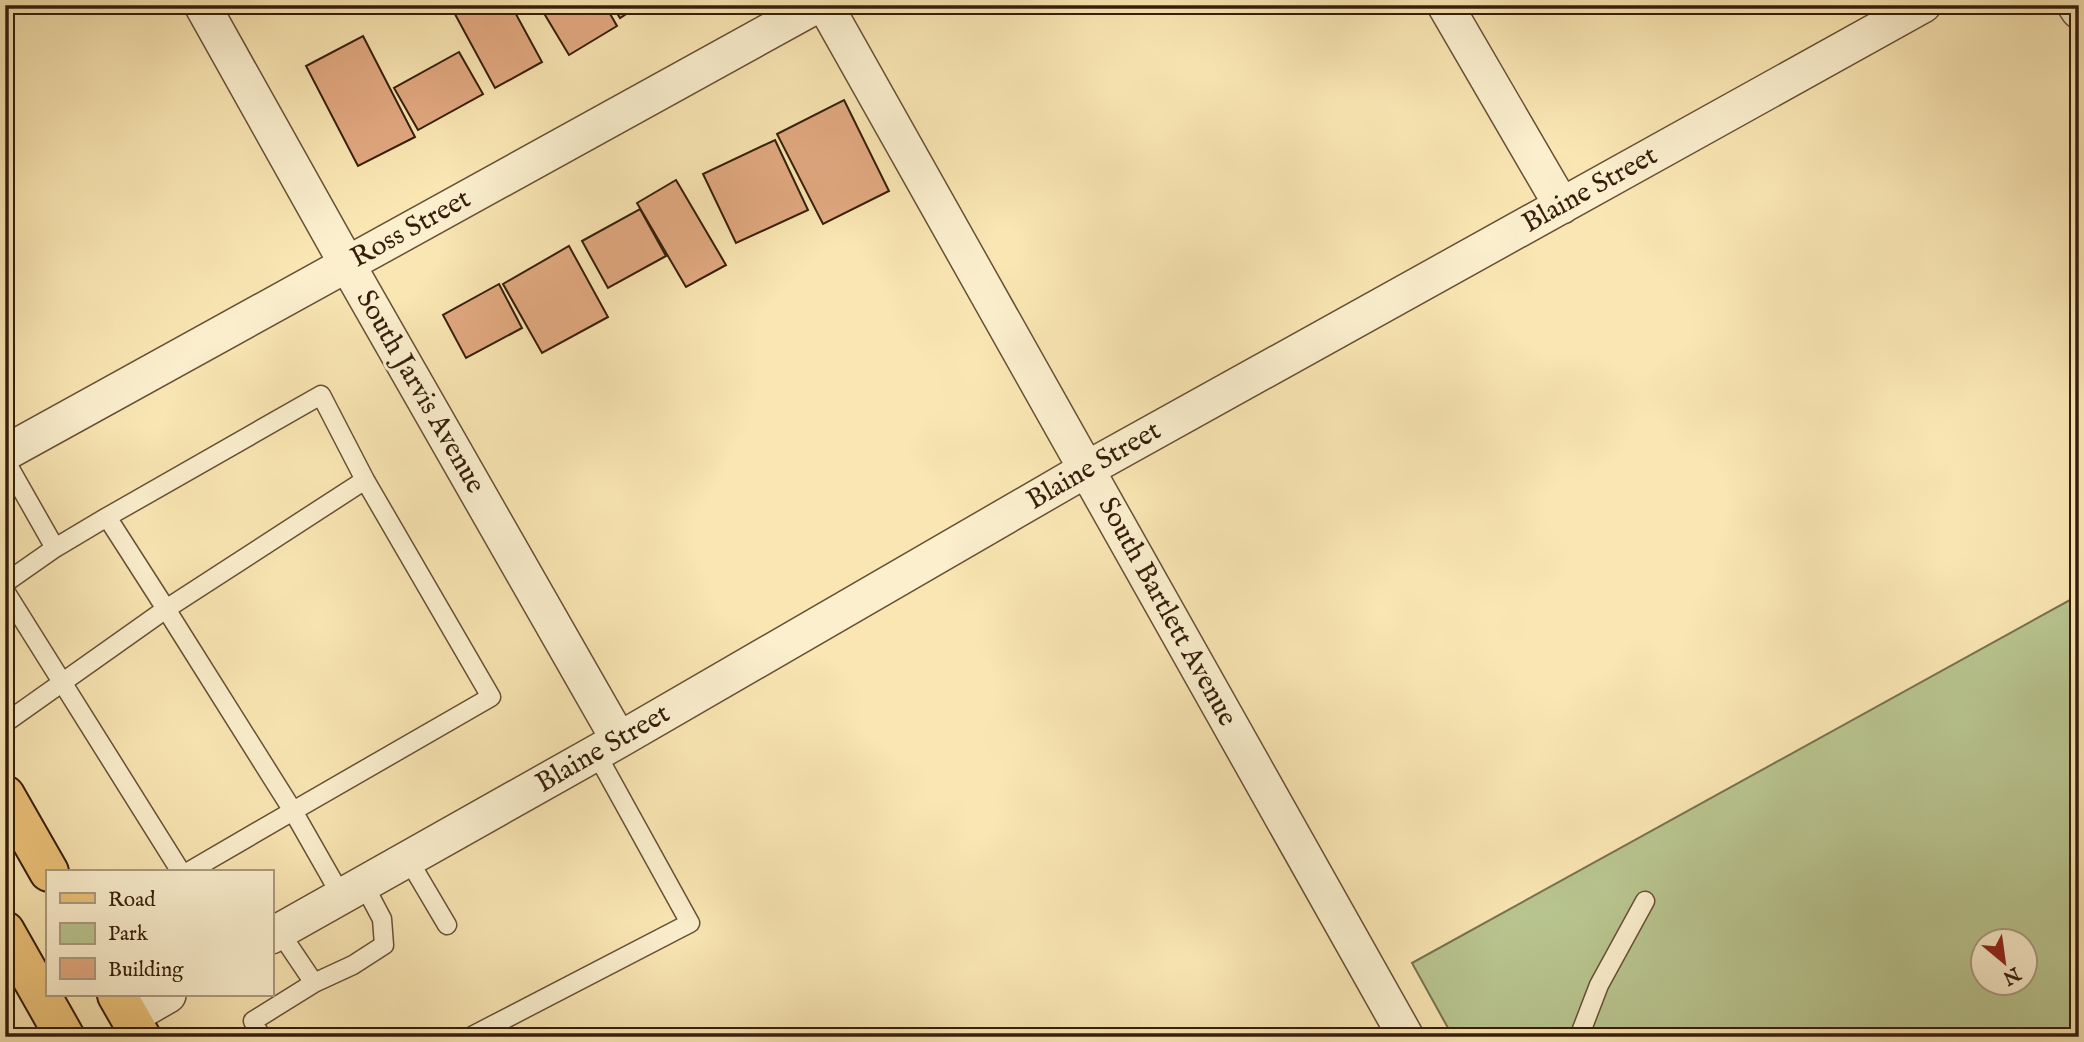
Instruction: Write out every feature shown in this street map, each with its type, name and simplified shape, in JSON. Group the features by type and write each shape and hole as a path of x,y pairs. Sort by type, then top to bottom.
{"main road":[{"path":"5,795 47,870"},
{"path":"5,931 65,1037"}],"street":[{"name":"South Jarvis Avenue","path":"202,5 347,264 608,746"},
{"name":"Ross Street","path":"5,453 817,5"},
{"name":"South Bartlett Avenue","path":"825,5 1406,1037"},
{"path":"1445,5 1562,205"},
{"name":"Blaine Street","path":"275,934 608,746 1087,469 1923,5"},
{"path":"2075,5 2079,11"},
{"path":"129,1016 166,996"}],"lane":[{"path":"5,583 55,548 107,517 321,395 365,480 491,696 191,870"},
{"path":"5,460 55,548"},
{"path":"5,723 166,608 365,480"},
{"path":"107,517 293,811 353,890 382,919 384,945 353,965 314,983 253,1021 261,1037"},
{"path":"5,591 180,870"},
{"path":"470,1037 500,1014 690,923 608,746"},
{"path":"408,859 447,925"},
{"path":"1579,1037 1599,985 1645,901"},
{"path":"275,934 314,983"}],"green space":[{"path":"2079,595 2079,1037 1453,1037 1412,963"}],"building":[{"path":"450,5 511,5 542,62 495,88"},
{"path":"539,5 605,5 617,26 569,55"},
{"path":"612,5 640,5 620,18"},
{"path":"363,36 415,137 358,166 306,66"},
{"path":"459,52 483,94 418,130 394,88"},
{"path":"844,100 889,191 823,224 777,134"},
{"path":"775,140 808,210 736,243 703,174"},
{"path":"676,180 726,265 686,287 637,203"},
{"path":"640,209 666,256 608,288 582,241"},
{"path":"569,246 608,317 542,353 503,284"},
{"path":"499,284 522,328 466,358 443,315"}]}
